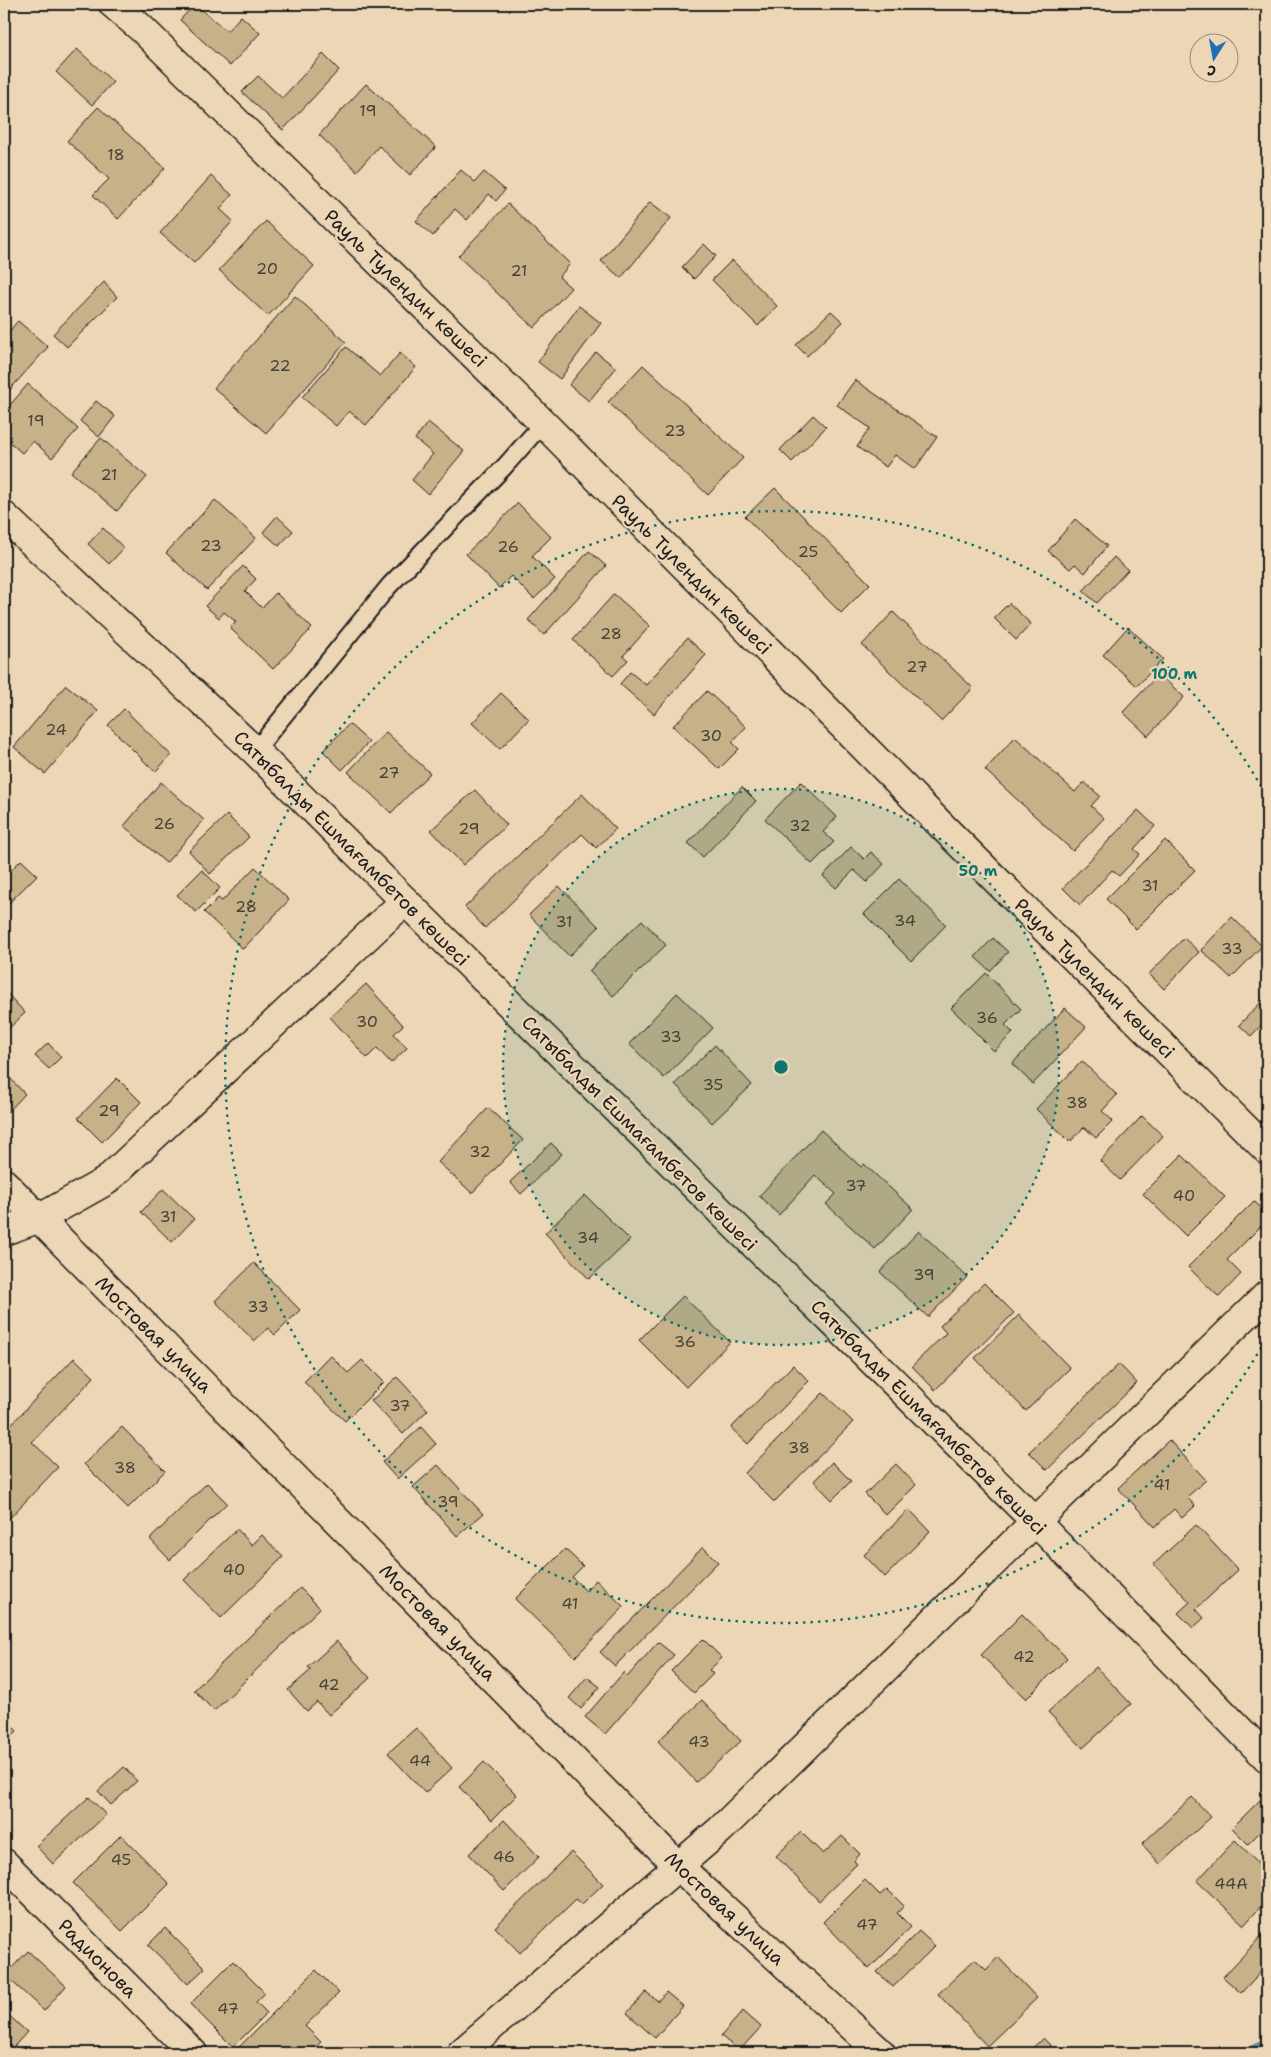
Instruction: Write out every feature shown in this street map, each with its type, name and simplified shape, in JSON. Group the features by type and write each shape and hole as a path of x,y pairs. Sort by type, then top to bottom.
{"street":[{"name":"Рауль Тулендин көшесі","path":"113,4 141,28 543,423 938,822 1267,1150"},
{"name":"Сатыбалды Ешмағамбетов көшесі","path":"4,516 255,751 405,902 1035,1521 1267,1758"},
{"path":"4,1231 40,1218 106,1181 405,902"},
{"name":"Мостовая улица","path":"4,1183 678,1866 881,2053"},
{"path":"461,2053 720,1830 1267,1295"},
{"name":"Радионова","path":"4,1863 193,2053"}],"lane":[{"path":"255,751 390,586 505,466 543,423"}],"building":[{"path":"195,4 227,31 241,16 260,33 230,66 180,20"},
{"path":"77,49 113,82 92,105 56,72"},
{"path":"323,54 339,70 283,130 242,92 258,76 282,98"},
{"path":"366,84 436,147 410,175 379,146 357,171 319,135"},
{"path":"98,107 165,168 118,219 93,195 109,179 67,141"},
{"path":"461,170 475,182 484,172 505,190 496,201 489,194 467,220 455,209 433,236 416,221"},
{"path":"211,176 232,195 220,209 233,221 194,263 160,233"},
{"path":"650,202 671,218 621,278 601,261"},
{"path":"508,204 570,264 559,277 571,288 534,328 458,256"},
{"path":"266,221 314,266 268,316 219,270"},
{"path":"704,244 716,256 694,279 682,267"},
{"path":"732,260 777,306 758,326 712,280"},
{"path":"104,282 117,297 67,347 53,334"},
{"path":"295,296 346,342 266,433 214,388"},
{"path":"579,306 601,323 560,379 538,362"},
{"path":"831,311 843,322 807,356 796,345"},
{"path":"18,321 48,347 4,396 4,337"},
{"path":"346,347 380,376 400,353 416,367 366,425 349,411 336,426 302,397"},
{"path":"596,352 616,368 589,401 569,385"},
{"path":"643,365 743,458 708,495 608,402"},
{"path":"855,380 937,437 915,469 895,455 886,467 857,447 870,428 837,405"},
{"path":"28,384 78,429 52,458 33,441 22,453 4,437 4,412"},
{"path":"96,401 115,416 99,437 80,421"},
{"path":"813,415 826,427 792,462 780,450"},
{"path":"428,422 464,451 428,494 412,480 433,454 415,439"},
{"path":"101,438 147,477 117,511 71,472"},
{"path":"775,488 870,584 841,613 745,517"},
{"path":"215,500 256,538 207,590 166,553"},
{"path":"518,503 551,537 532,556 555,579 534,599 511,576 499,588 466,554"},
{"path":"277,516 293,531 279,546 263,532"},
{"path":"1075,519 1107,546 1085,573 1075,564 1070,569 1048,551"},
{"path":"103,528 124,548 109,564 88,544"},
{"path":"589,551 606,566 544,635 528,620"},
{"path":"1114,557 1128,570 1097,603 1083,591"},
{"path":"243,566 256,579 245,591 262,608 276,593 312,628 273,669 230,628 236,622 224,612 219,618 205,606"},
{"path":"614,594 650,626 623,656 628,660 613,676 573,640"},
{"path":"1009,603 1031,624 1016,640 994,618"},
{"path":"893,612 973,688 941,721 862,645"},
{"path":"1128,627 1163,659 1137,686 1103,655"},
{"path":"687,638 706,655 654,714 620,684 630,672 646,685"},
{"path":"1159,674 1184,697 1148,736 1123,712"},
{"path":"66,685 98,711 45,774 14,747"},
{"path":"707,691 746,727 732,742 739,749 719,769 673,726"},
{"path":"501,693 529,719 500,749 472,723"},
{"path":"124,709 171,755 155,772 108,725"},
{"path":"349,724 369,742 342,770 323,751"},
{"path":"386,732 430,773 391,813 348,772"},
{"path":"1015,737 1075,792 1084,782 1100,796 1091,806 1104,818 1073,851 985,770"},
{"path":"161,782 204,820 166,863 124,826"},
{"path":"801,782 837,817 823,832 834,842 812,864 765,819"},
{"path":"742,787 756,801 703,857 688,843"},
{"path":"475,790 507,825 463,865 431,830"},
{"path":"582,794 616,829 596,848 582,834 485,928 465,907"},
{"path":"1138,810 1155,826 1134,849 1140,854 1119,876 1112,870 1080,905 1063,888"},
{"path":"227,815 249,837 210,874 189,851"},
{"path":"1165,840 1195,870 1136,929 1106,899"},
{"path":"851,847 864,859 871,852 884,864 867,882 854,870 836,888 823,876"},
{"path":"21,860 37,875 4,908 4,877"},
{"path":"255,867 289,900 243,949 204,912 218,898 222,901"},
{"path":"202,870 220,888 196,912 177,895"},
{"path":"899,879 946,925 911,961 864,914"},
{"path":"559,886 599,927 569,956 529,915"},
{"path":"1232,917 1262,946 1231,978 1201,950"},
{"path":"642,920 666,945 613,996 589,971"},
{"path":"993,938 1008,952 990,971 975,957"},
{"path":"1184,938 1199,952 1164,989 1149,974"},
{"path":"986,973 1021,1009 1005,1025 1013,1033 994,1051 951,1008"},
{"path":"366,984 403,1025 394,1034 407,1048 391,1063 377,1048 367,1058 330,1017"},
{"path":"4,990 25,1013 4,1033"},
{"path":"677,993 713,1028 664,1078 629,1044"},
{"path":"1267,996 1267,1019 1251,1036 1239,1025"},
{"path":"1065,1008 1086,1027 1033,1084 1012,1064"},
{"path":"48,1043 61,1057 49,1069 35,1056"},
{"path":"715,1045 752,1085 712,1123 675,1084"},
{"path":"1082,1061 1117,1095 1102,1111 1113,1121 1096,1138 1084,1127 1070,1142 1036,1109"},
{"path":"8,1076 25,1094 8,1112 4,1108 4,1080"},
{"path":"117,1078 141,1102 102,1142 78,1118"},
{"path":"488,1108 523,1140 472,1193 438,1162"},
{"path":"1142,1116 1163,1136 1120,1180 1100,1161"},
{"path":"821,1130 861,1167 864,1164 913,1209 875,1249 826,1204 836,1194 815,1175 779,1215 759,1196"},
{"path":"551,1143 562,1154 521,1194 510,1182"},
{"path":"1182,1155 1225,1197 1186,1236 1143,1194"},
{"path":"163,1189 194,1219 172,1242 141,1212"},
{"path":"585,1195 630,1240 589,1279 545,1233"},
{"path":"1254,1201 1267,1214 1267,1220 1227,1260 1241,1274 1219,1297 1188,1267"},
{"path":"919,1231 967,1277 928,1317 880,1272"},
{"path":"254,1263 300,1310 275,1335 268,1328 254,1341 215,1301"},
{"path":"984,1283 1014,1313 935,1390 912,1366 946,1333 940,1326"},
{"path":"683,1296 730,1342 686,1387 639,1340"},
{"path":"1019,1315 1070,1368 1026,1411 975,1358"},
{"path":"330,1355 348,1373 362,1360 384,1382 345,1421 304,1382"},
{"path":"74,1358 94,1377 32,1442 58,1467 5,1523 4,1432"},
{"path":"1119,1364 1137,1383 1047,1470 1029,1452"},
{"path":"793,1365 809,1381 748,1444 731,1428"},
{"path":"397,1377 428,1410 403,1434 371,1401"},
{"path":"823,1393 853,1422 774,1502 745,1473"},
{"path":"122,1427 165,1471 128,1508 84,1464"},
{"path":"421,1427 436,1444 397,1479 382,1462"},
{"path":"1169,1440 1206,1480 1187,1497 1195,1506 1182,1518 1174,1509 1155,1527 1118,1488"},
{"path":"832,1462 851,1481 832,1500 814,1481"},
{"path":"896,1464 916,1485 886,1515 865,1494"},
{"path":"438,1465 483,1514 457,1536 413,1487"},
{"path":"207,1483 227,1503 170,1560 150,1539"},
{"path":"909,1509 930,1531 885,1577 864,1555"},
{"path":"1196,1525 1238,1570 1196,1609 1204,1618 1193,1628 1178,1613 1190,1602 1154,1564"},
{"path":"237,1529 252,1545 262,1535 283,1557 221,1618 184,1580"},
{"path":"703,1547 718,1562 615,1666 600,1652"},
{"path":"565,1549 583,1566 572,1577 586,1591 596,1580 624,1607 575,1657 515,1599"},
{"path":"300,1588 320,1608 214,1711 194,1690"},
{"path":"1022,1614 1067,1658 1026,1699 981,1655"},
{"path":"703,1639 722,1658 709,1670 713,1674 694,1693 671,1671"},
{"path":"337,1641 370,1678 329,1715 317,1702 307,1711 288,1690 311,1670 308,1667"},
{"path":"658,1642 674,1655 605,1734 585,1717 624,1672 628,1676"},
{"path":"1096,1667 1131,1704 1083,1748 1048,1712"},
{"path":"587,1677 600,1687 581,1709 569,1698"},
{"path":"702,1700 741,1741 696,1782 658,1741"},
{"path":"4,1718 17,1731 4,1744"},
{"path":"416,1728 452,1768 425,1793 388,1753"},
{"path":"484,1762 517,1795 492,1820 459,1787"},
{"path":"124,1767 137,1781 111,1805 98,1791"},
{"path":"89,1797 106,1815 53,1864 36,1846"},
{"path":"1192,1797 1211,1817 1160,1864 1142,1844"},
{"path":"1260,1800 1267,1808 1267,1825 1248,1844 1232,1828"},
{"path":"504,1820 539,1857 504,1891 469,1854"},
{"path":"801,1832 823,1854 842,1836 860,1854 854,1861 857,1864 819,1901 776,1856"},
{"path":"121,1835 169,1884 122,1931 73,1883"},
{"path":"1235,1840 1267,1871 1267,1878 1261,1885 1267,1890 1267,1900 1244,1925 1197,1881"},
{"path":"571,1852 603,1884 582,1904 576,1899 520,1953 495,1927"},
{"path":"865,1880 880,1895 887,1889 904,1906 897,1913 911,1927 869,1969 823,1922"},
{"path":"165,1928 205,1968 188,1984 148,1945"},
{"path":"1267,1930 1267,1965 1241,1993 1223,1977"},
{"path":"919,1931 935,1946 893,1987 877,1972"},
{"path":"28,1951 66,1986 44,2011 5,1975"},
{"path":"998,1957 1037,1998 987,2046 938,1994 975,1959 986,1970"},
{"path":"233,1961 265,1993 256,2002 267,2013 233,2047 190,2004"},
{"path":"316,1970 339,1993 305,2026 321,2042 309,2053 246,2053 239,2047"},
{"path":"646,1992 658,2001 666,1992 683,2006 655,2038 627,2013"},
{"path":"4,2011 27,2032 8,2053 4,2053"},
{"path":"743,2011 761,2027 739,2051 721,2036"},
{"path":"1043,2038 1058,2053 1027,2053"}],"waterway":[{"path":"1249,2053 1267,2044"}]}
